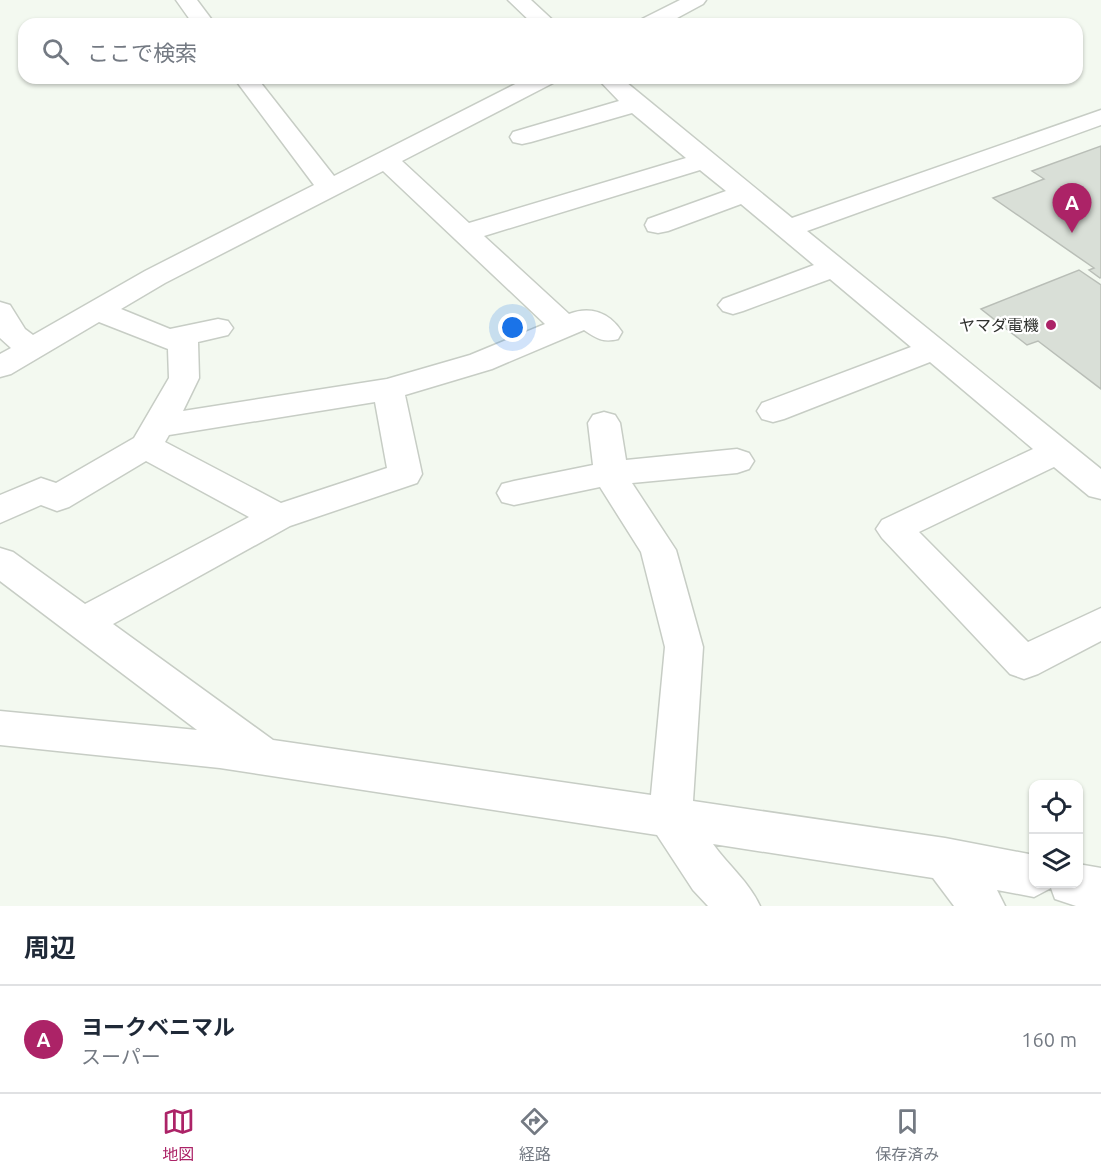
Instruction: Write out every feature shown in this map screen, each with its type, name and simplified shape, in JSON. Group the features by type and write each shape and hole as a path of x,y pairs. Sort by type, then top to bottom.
{"street":[{"path":"186,0 200,18"},
{"path":"518,0 539,18"},
{"path":"662,18 696,0"},
{"path":"250,84 329,187"},
{"path":"0,367 166,272 533,84"},
{"path":"614,84 1101,487"},
{"path":"522,137 636,104"},
{"path":"790,228 1101,117"},
{"path":"385,159 565,327"},
{"path":"465,233 705,160"},
{"path":"657,225 746,193"},
{"path":"732,305 836,267"},
{"path":"97,310 168,339 218,328"},
{"path":"0,311 13,335 32,348"},
{"path":"0,510 41,490 57,498 152,436 388,389 481,362 587,318 607,332"},
{"path":"152,436 184,378 183,336"},
{"path":"773,411 935,349"},
{"path":"83,623 278,517 405,474 388,389"},
{"path":"604,423 611,473 619,491 658,550 684,647 670,818 709,874 737,906"},
{"path":"152,436 278,517"},
{"path":"1058,451 894,529 1024,663 1101,623"},
{"path":"514,493 611,473 737,461"},
{"path":"0,562 265,757"},
{"path":"0,728 220,750 945,859 1029,875"},
{"path":"945,859 982,906"},
{"path":"1083,886 1101,889"}],"building":[{"path":"1101,146 1100,278 1089,270 1094,268 993,198 1044,179 1032,171"},
{"name":"ヤマダ電機","path":"1079,270 1101,285 1101,389 1038,341 1027,345 981,309"}],"place":[{"name":"ヨークベニマル","path":"1072,233"},
{"name":"ヤマダ電機","path":"1051,325"}]}
